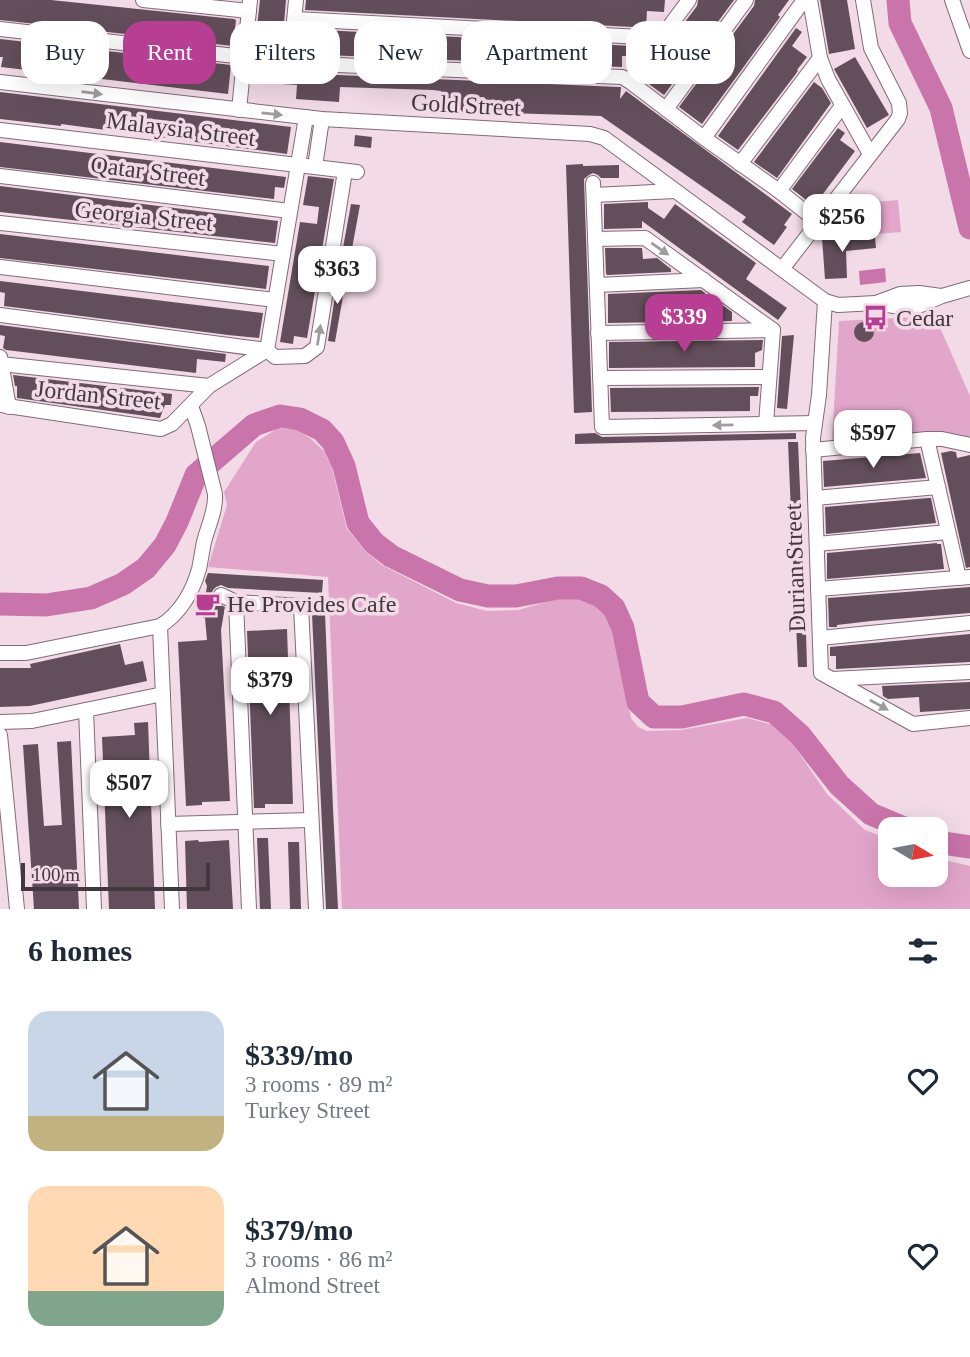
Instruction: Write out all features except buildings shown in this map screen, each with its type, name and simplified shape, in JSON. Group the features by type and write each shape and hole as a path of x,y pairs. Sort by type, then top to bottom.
{"street":[{"path":"143,0 250,5"},
{"path":"296,0 290,63 626,79"},
{"path":"673,21 689,0"},
{"path":"666,109 746,0"},
{"path":"704,138 804,0"},
{"path":"810,0 820,58 828,79 870,154"},
{"path":"782,269 901,113 899,103 871,48 863,0"},
{"path":"970,1 953,4 970,51"},
{"path":"295,19 626,36"},
{"path":"0,29 230,55"},
{"path":"740,164 820,58"},
{"name":"Gold Street","path":"0,82 322,119 590,134 604,138 825,301"},
{"path":"239,110 241,84"},
{"path":"634,84 818,222"},
{"path":"779,191 842,106"},
{"path":"0,315 267,350 306,117"},
{"path":"315,167 322,119"},
{"name":"Malaysia Street","path":"0,130 351,172 317,347 305,356 275,357 267,350"},
{"name":"Qatar Street","path":"0,176 290,211"},
{"path":"675,191 593,189 602,427 815,423"},
{"name":"Georgia Street","path":"0,223 283,254"},
{"path":"595,239 645,238 773,330"},
{"path":"0,267 275,299"},
{"path":"597,285 704,280"},
{"path":"825,301 838,305 876,303 900,294 948,295 970,288"},
{"name":"Durian Street","path":"825,301 813,450 821,673 832,679"},
{"path":"598,333 773,330"},
{"path":"766,424 773,330"},
{"name":"Jordan Street","path":"5,406 161,429 172,424 209,386 267,350"},
{"path":"5,406 1,360 209,386"},
{"path":"600,378 769,377"},
{"path":"0,653 26,653 160,626 176,615 199,570 215,504 215,494 191,406"},
{"path":"818,589 964,577 948,532 927,439"},
{"path":"813,450 927,439 970,445"},
{"path":"815,498 938,487"},
{"path":"817,544 948,532"},
{"path":"221,595 236,602 301,606 316,909"},
{"path":"236,602 249,909"},
{"path":"820,638 970,623"},
{"path":"160,626 172,909"},
{"path":"832,679 970,672"},
{"path":"832,679 913,724 970,719"},
{"path":"0,722 32,720 163,694"},
{"path":"86,710 93,909"},
{"path":"0,735 17,909"},
{"path":"168,824 312,820"}],"shaded area":[{"path":"898,200 901,232 852,236 849,204"},
{"path":"885,268 886,282 860,285 859,271"},
{"path":"935,316 970,396 970,439 832,442 839,321"},
{"path":"278,428 297,429 311,439 324,451 332,468 347,529 366,552 382,565 456,603 487,611 518,610 560,598 594,602 606,613 613,630 631,718 638,727 647,731 681,730 747,718 770,724 792,743 827,794 865,830 878,835 878,887 948,887 948,861 970,866 970,909 342,909 328,577 208,567 227,505 224,492 256,442"}],"waterway":[{"path":"898,0 900,23 941,108 970,228"},
{"path":"0,604 46,605 91,598 123,584 146,568 165,545 196,475 254,425 280,416 300,419 322,430 333,442 344,466 358,523 374,543 391,556 460,590 488,596 516,596 558,588 581,588 601,596 614,608 623,628 638,702 654,717 682,717 744,704 774,712 800,735 839,785 871,814 878,817"},
{"path":"948,844 970,847"}],"place":[{"name":"Cedar","path":"876,318"},
{"name":"He Provides Cafe","path":"207,604"}]}
